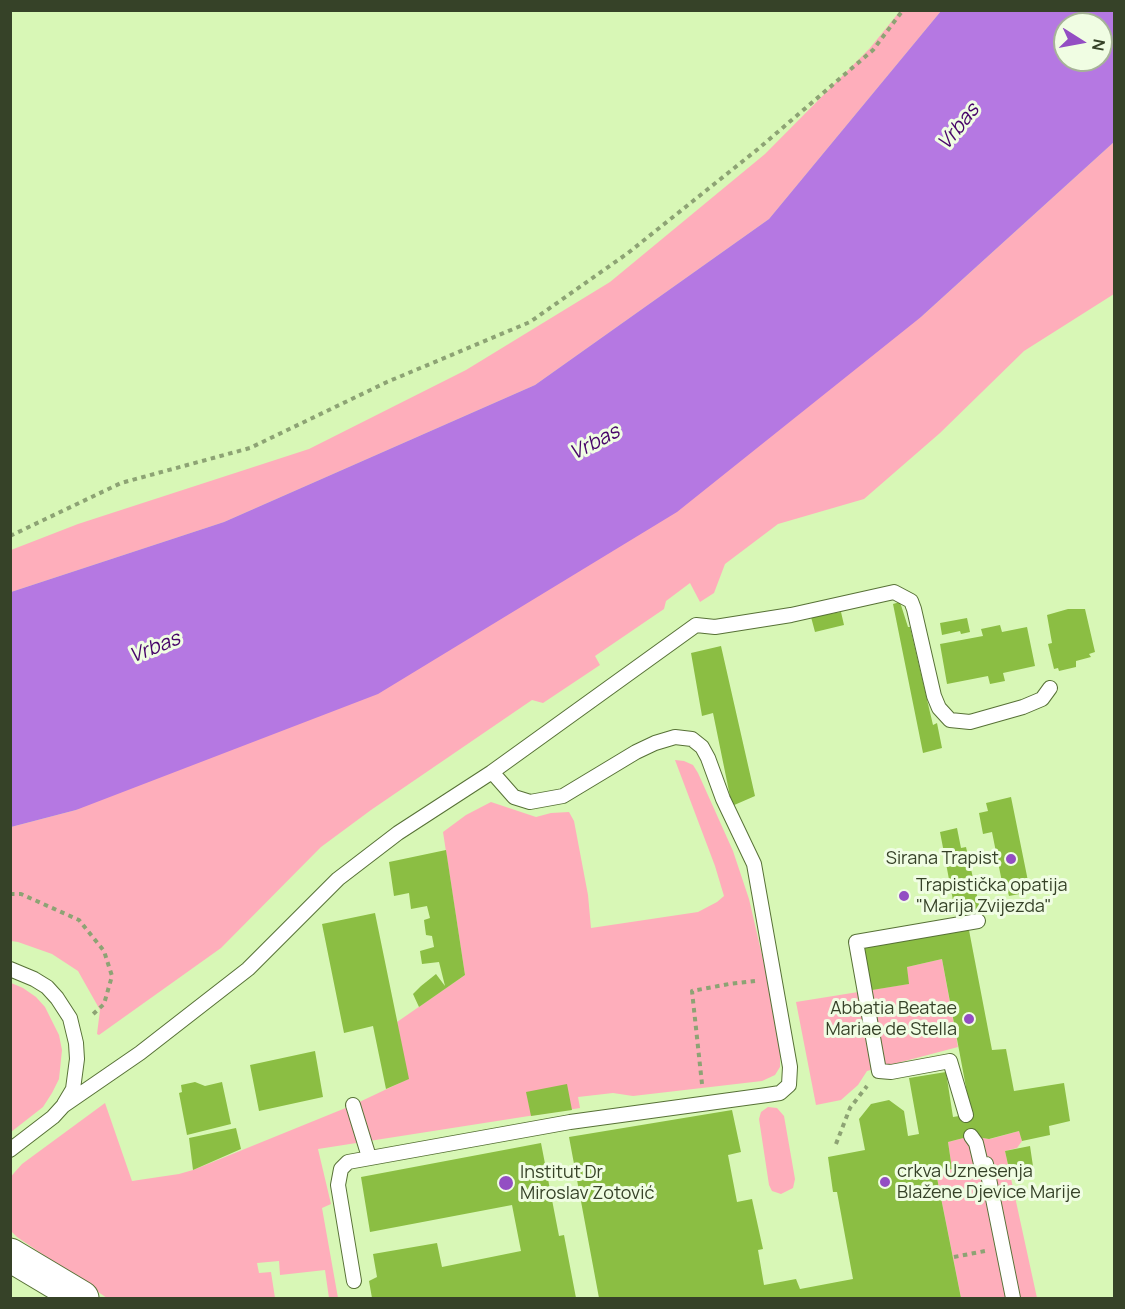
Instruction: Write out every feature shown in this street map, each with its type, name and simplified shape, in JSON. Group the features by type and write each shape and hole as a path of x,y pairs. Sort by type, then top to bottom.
{"street":[{"path":"10,1255 82,1299"}],"lane":[{"path":"63,1106 141,1053 248,969 338,879 398,833 492,772 696,625 715,627 791,615 894,592 911,602 915,609 934,696 939,708 950,720 970,722 1023,707 1042,699 1050,687"},
{"path":"354,1281 338,1185 341,1169 348,1162 570,1122 780,1093 789,1086 790,1067 754,864 723,799 702,747 692,739 675,737 655,743 563,796 530,802 514,797 492,772"},
{"path":"966,1115 950,1061 891,1072 879,1071 856,942 978,921"},
{"path":"10,969 47,987 57,998 70,1018 76,1043 77,1066 73,1089 63,1106 53,1117 10,1150"},
{"path":"353,1105 369,1157"},
{"path":"971,1136 976,1143 981,1164 986,1164 1012,1299"}],"path":[{"path":"10,537 121,483 250,448 387,382 530,322 628,253 758,149 873,50 903,10"},
{"path":"10,894 21,894 79,920 104,951 112,976 104,1004 90,1017"},
{"path":"704,1104 692,991 729,984 774,980"},
{"path":"836,1144 850,1108 860,1093 884,1072"},
{"path":"954,1257 962,1255"}],"shaded area":[{"path":"900,11 941,11 769,219 535,385 224,522 11,592 11,550 78,524 309,449 466,370 610,282 765,154 870,48"},
{"path":"1114,142 1114,294 1024,351 940,433 864,499 778,524 725,564 714,593 700,602 690,583 666,601 664,609 595,656 600,665 543,703 532,700 321,847 221,948 99,1035 97,1034 100,1010 78,971 52,954 11,941 11,827 76,810 921,317"},
{"path":"675,760 693,765 698,773 733,851 749,899 780,1048 780,1067 775,1075 762,1081 633,1096 613,1093 578,1097 580,1108 318,1149 331,1204 322,1208 338,1298 329,1298 325,1270 280,1275 279,1261 257,1263 259,1273 271,1272 275,1298 107,1298 10,1230 10,1178 22,1164 105,1103 132,1181 193,1170 353,1105 408,1079 397,1022 465,975 443,832 466,815 491,802 536,817 569,812 574,821 588,895 591,928 698,912 717,902 724,896"},
{"path":"942,959 958,1047 867,1071 858,1085 841,1100 816,1105 796,1002 908,984 907,967"},
{"path":"11,983 36,997 45,1007 59,1035 62,1050 59,1079 52,1093 43,1107 11,1132"},
{"path":"768,1107 777,1108 784,1116 795,1179 793,1188 781,1194 772,1191 769,1185 759,1119 761,1112"},
{"path":"1019,1131 1022,1141 1017,1148 1005,1151 1037,1298 961,1298 936,1173 952,1169 948,1142 971,1136 990,1139"}],"water":[{"name":"Vrbas","path":"941,11 1114,11 1114,142 921,317 677,512 378,694 76,810 11,827 11,592 224,522 535,385 769,219"}],"building":[{"path":"900,602 908,627 910,627 933,725 937,723 942,748 923,753 893,604"},
{"path":"1068,609 1085,609 1095,652 1089,654 1091,657 1076,661 1076,667 1059,671 1058,668 1054,669 1048,644 1052,643 1047,615"},
{"path":"841,612 844,625 815,632 811,617"},
{"path":"967,618 970,632 961,634 960,631 942,635 940,623"},
{"path":"1000,625 1002,632 1027,627 1035,666 1003,673 1005,681 990,684 988,676 947,684 940,644 983,636 981,629"},
{"path":"721,646 755,796 732,806 713,713 702,716 691,653"},
{"name":"Sirana Trapist","path":"1011,797 1029,886 1024,887 1025,893 1009,896 1008,892 1004,892 992,832 983,834 979,813 988,811 986,803"},
{"path":"957,828 961,848 966,847 980,909 956,916 940,832"},
{"path":"446,850 465,975 419,1007 413,994 421,986 436,974 445,986 439,962 422,964 420,951 434,947 432,936 426,935 424,920 430,918 427,906 411,909 409,893 394,896 389,862"},
{"path":"375,913 409,1079 386,1089 373,1026 344,1033 322,924"},
{"path":"968,925 992,1050 1006,1049 1014,1091 1064,1083 1070,1121 1049,1126 1050,1135 1022,1141 1019,1131 989,1139 971,1136 948,1142 952,1169 936,1173 961,1298 599,1298 569,1137 732,1110 741,1152 728,1155 737,1202 752,1199 763,1249 758,1250 764,1285 796,1279 800,1289 853,1279 837,1192 833,1192 828,1157 865,1150 859,1119 871,1104 889,1100 904,1111 908,1136 919,1134 909,1078 946,1072 953,1117 971,1114 942,959 907,967 909,984 866,991 860,944"},
{"path":"315,1051 323,1097 259,1111 250,1065"},
{"path":"195,1082 205,1086 222,1082 231,1124 187,1135 179,1093 182,1092 181,1085"},
{"path":"567,1084 572,1110 531,1116 526,1092"},
{"path":"236,1128 241,1149 193,1170 189,1138"},
{"path":"541,1143 559,1236 564,1235 576,1298 372,1298 369,1281 377,1277 373,1254 437,1243 442,1267 521,1251 512,1205 370,1232 361,1177"},
{"path":"1030,1146 1034,1173 1011,1178 1005,1151"}],"place":[{"name":"Sirana Trapist","path":"1011,859"},
{"name":"Trapistička opatija \"Marija Zvijezda\"","path":"904,896"},
{"name":"Abbatia Beatae Mariae de Stella","path":"969,1019"},
{"name":"crkva Uznesenja Blažene Djevice Marije","path":"885,1182"},
{"name":"Institut Dr Miroslav Zotović","path":"506,1183"}]}
